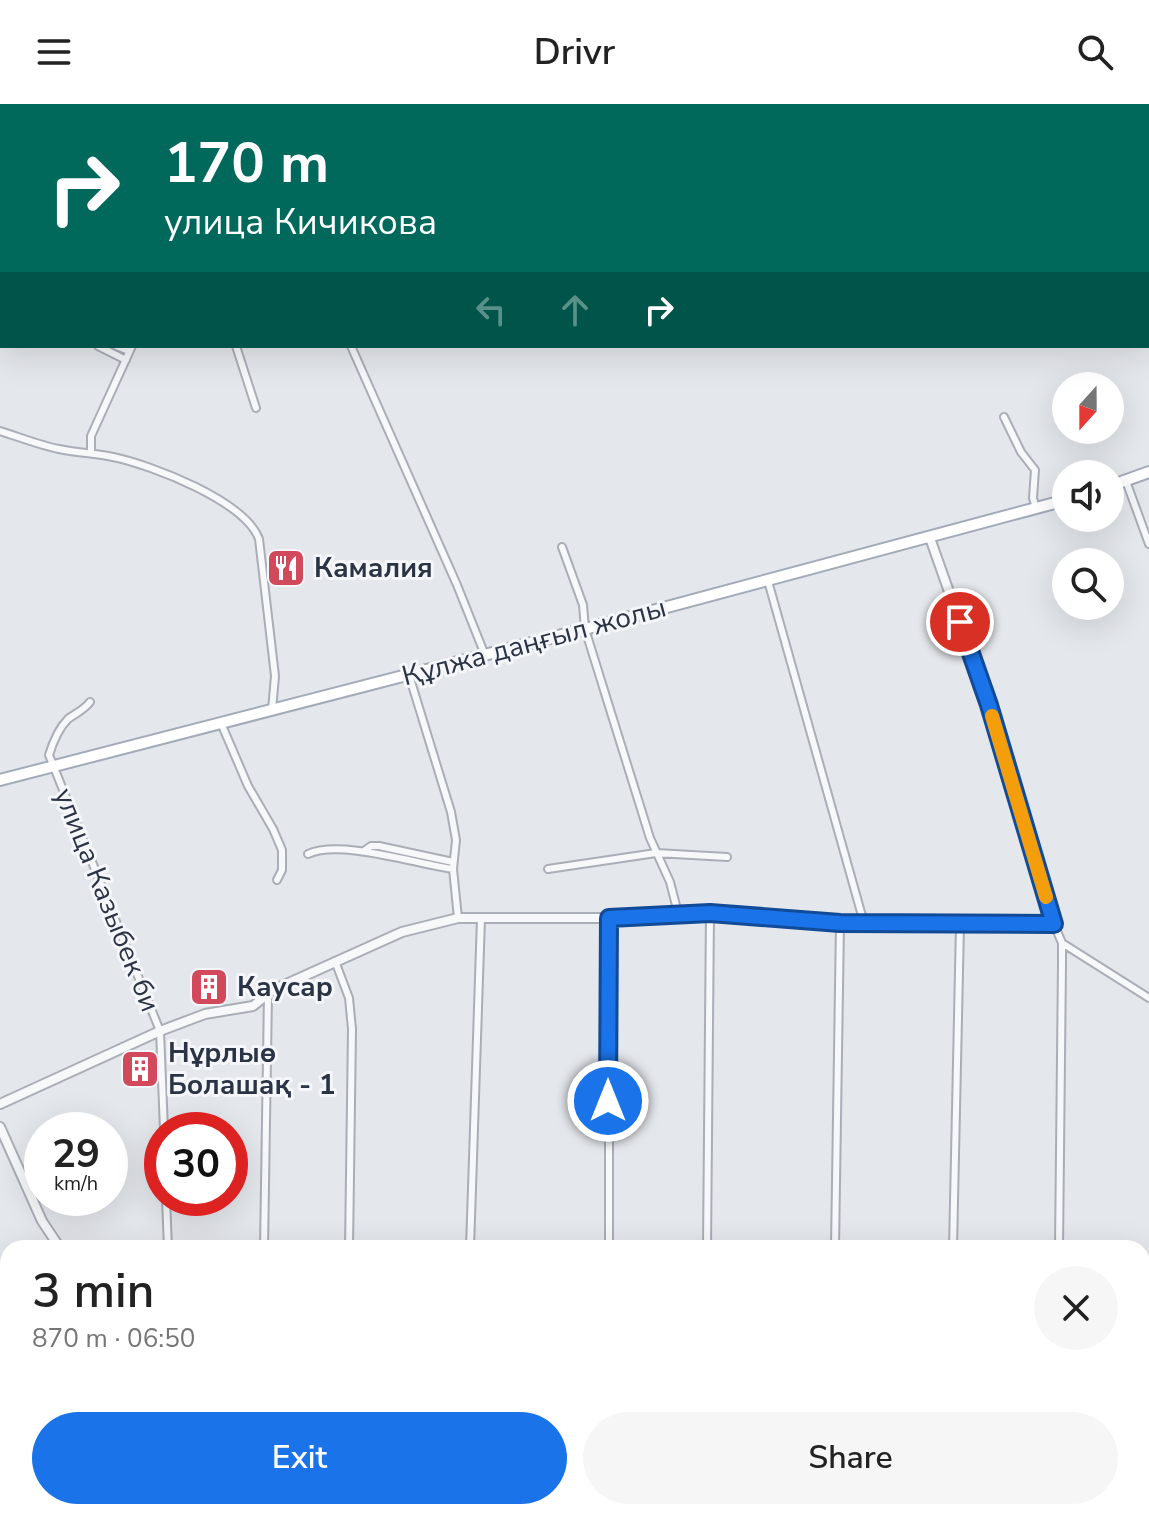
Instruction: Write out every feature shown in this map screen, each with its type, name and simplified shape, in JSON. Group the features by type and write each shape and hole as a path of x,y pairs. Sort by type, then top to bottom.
{"main road":[{"path":"1126,481 1149,472"},
{"name":"Құлжа даңғыл жолы","path":"0,780 768,581 1052,504"}],"street":[{"path":"102,348 126,360"},
{"path":"237,348 256,408"},
{"path":"352,348 485,655"},
{"path":"91,453 91,436 130,349"},
{"path":"1004,417 1021,452 1035,470 1033,498 1036,508"},
{"path":"0,431 60,450 126,460 201,489 239,512 256,529 275,676 272,710"},
{"path":"1126,481 1149,544"},
{"path":"930,538 989,705 1062,943 1059,1240"},
{"path":"562,547 583,605 585,629 678,913"},
{"path":"768,581 864,923"},
{"path":"409,675 451,812 456,840 453,866 458,918"},
{"path":"52,766 49,755 56,736 66,721 90,702"},
{"path":"221,723 243,777 282,850 282,870 277,880"},
{"name":"улица Казыбек би","path":"52,766 160,1031 163,1112"},
{"path":"308,854 317,850 364,851 453,866"},
{"path":"548,869 656,853 727,857"},
{"path":"0,1104 160,1031 205,1014 248,1008 268,994 402,932 458,918 609,918 710,913 840,923 1054,924"},
{"path":"707,1240 710,913"},
{"path":"470,1240 481,918"},
{"path":"609,918 609,1240"},
{"path":"835,1240 840,923"},
{"path":"953,1240 960,925"},
{"path":"1062,943 1149,998"},
{"path":"335,961 349,998 352,1029 349,1240"},
{"path":"264,1240 268,994"},
{"path":"0,1127 42,1221 55,1240"},
{"path":"167,1216 168,1240"}],"slow traffic":[{"path":"992,716 1046,897"}],"place":[{"name":"Камалия","path":"286,568"},
{"name":"Каусар","path":"209,987"},
{"name":"Нұрлыө Болашақ - 1","path":"140,1069"}],"route":[{"path":"608,1101 609,918 710,913 840,923 1054,924 989,705 960,622"}]}
